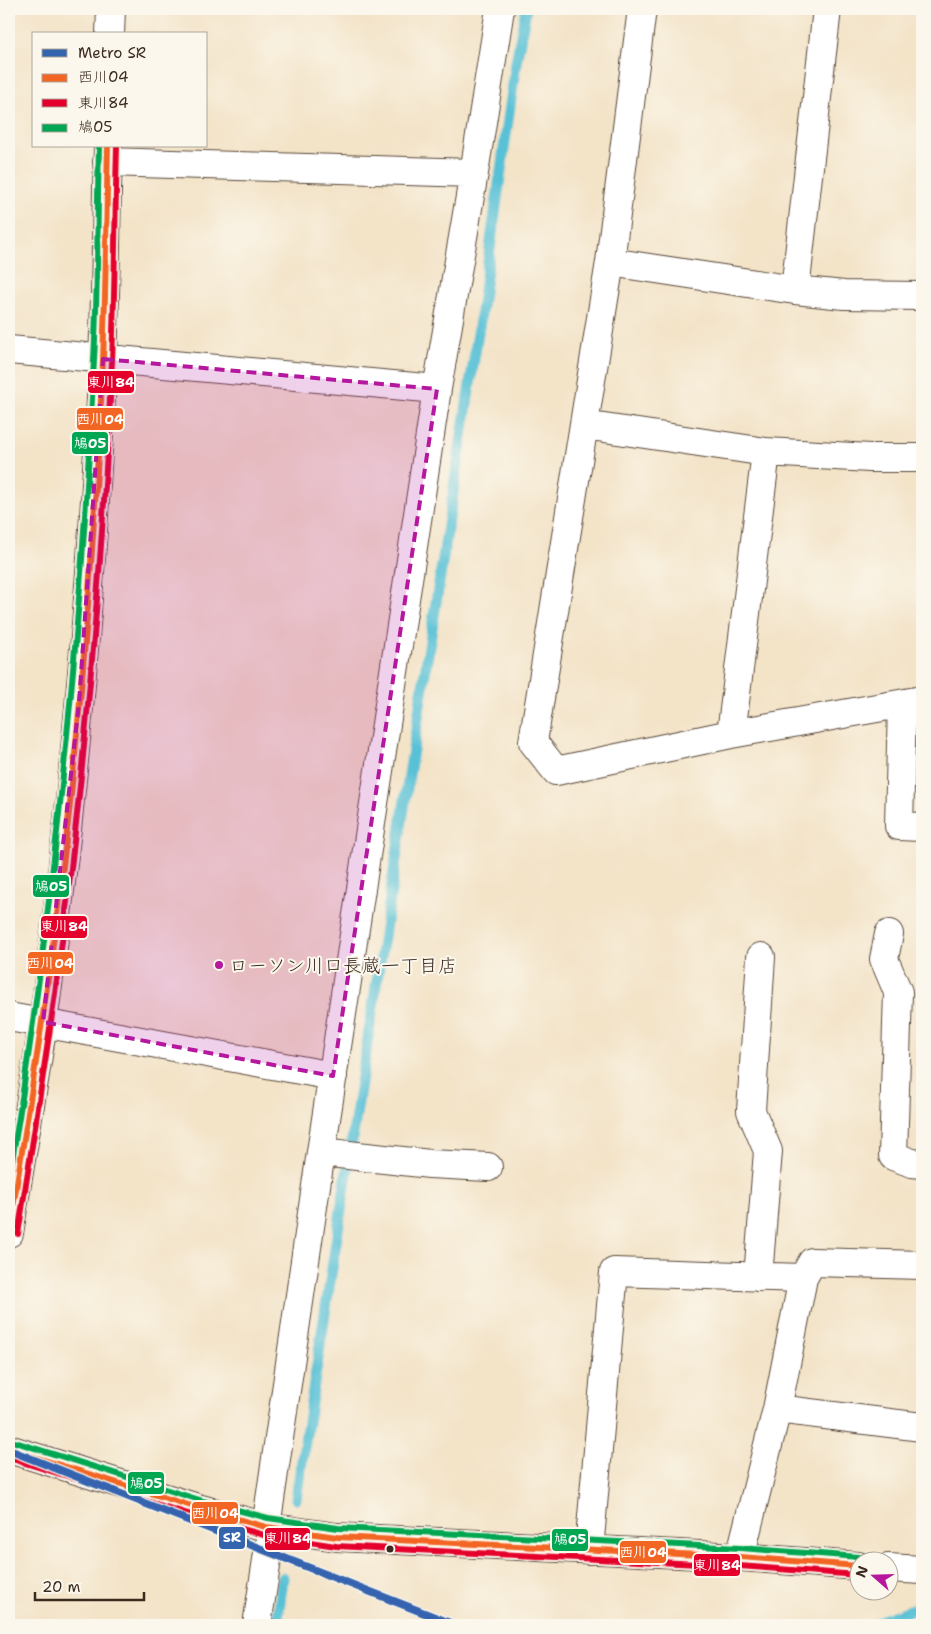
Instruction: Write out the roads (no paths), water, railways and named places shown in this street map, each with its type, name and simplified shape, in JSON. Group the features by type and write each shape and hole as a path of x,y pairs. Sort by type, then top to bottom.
{"street":[{"path":"110,32 111,9"},
{"path":"257,1625 332,1076 438,389 500,9"},
{"path":"642,9 610,262 533,742 556,771 730,734 912,702 899,826 922,827"},
{"path":"795,290 827,9"},
{"path":"9,1233 43,1022 79,703 103,359 108,154 474,173"},
{"path":"610,262 795,290 844,295 922,296"},
{"path":"9,350 438,389"},
{"path":"584,425 766,452 870,458 922,458"},
{"path":"730,734 766,452"},
{"path":"889,934 884,959 898,992 893,1156 912,1163 922,1164"},
{"path":"758,1276 768,1151 751,1111 761,957"},
{"path":"9,1017 332,1076"},
{"path":"321,1152 430,1164 488,1167"},
{"path":"740,1557 777,1409 803,1278 812,1262 922,1265"},
{"path":"589,1550 614,1272 803,1278"},
{"path":"777,1409 922,1427"},
{"path":"9,1449 201,1509 269,1527 338,1537 740,1557 848,1565"},
{"path":"898,1569 922,1570"}],"waterway":[{"path":"296,1499 479,327 516,63 526,9"},
{"path":"277,1625 283,1578"},
{"path":"875,1625 883,1620 922,1606"}],"metro line":[{"name":"SR","path":"9,1450 455,1625"}],"place":[{"name":"ローソン川口長蔵一丁目店","path":"219,965"}]}
